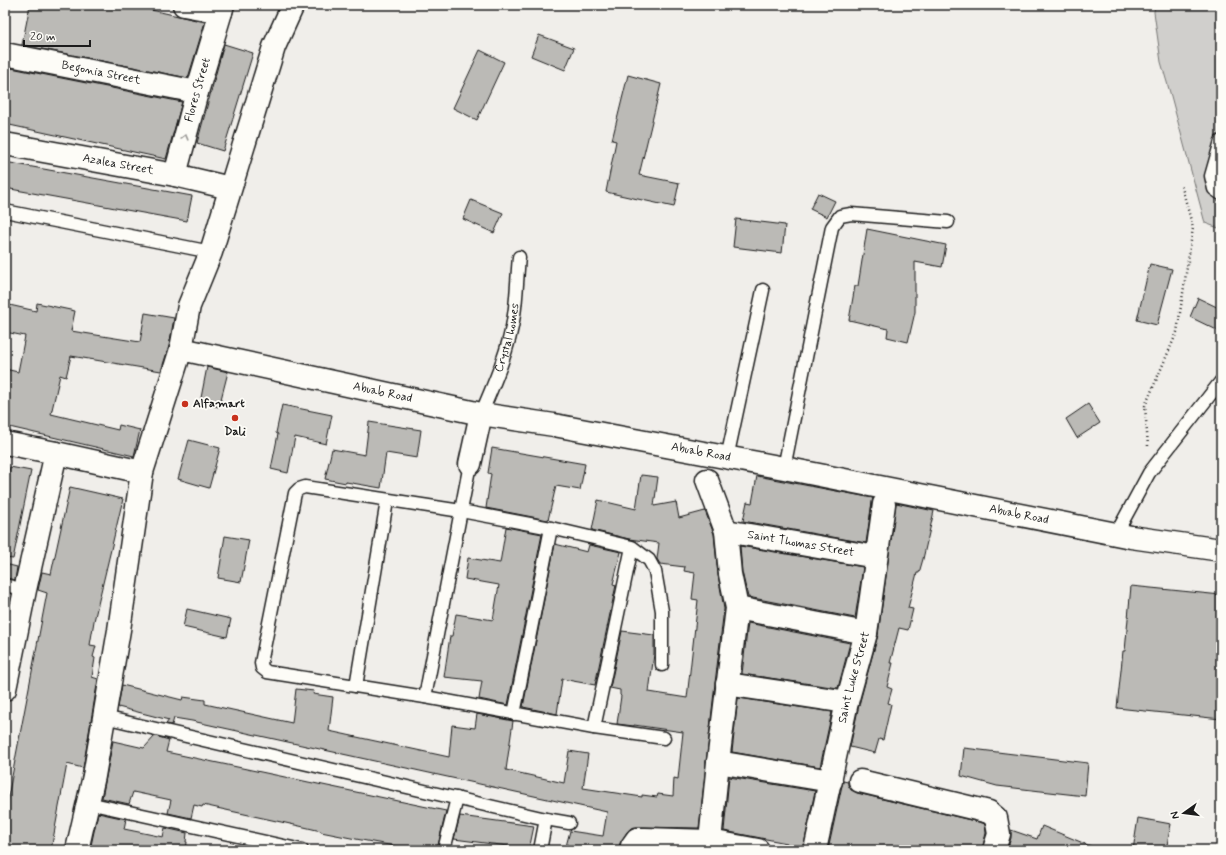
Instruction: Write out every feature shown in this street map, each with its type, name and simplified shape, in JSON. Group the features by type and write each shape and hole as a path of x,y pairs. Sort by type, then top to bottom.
{"street":[{"path":"184,5 222,8"},
{"path":"77,850 88,803 120,630 142,472 181,349 189,306 211,252 274,47 293,5"},
{"name":"Flores Street","path":"175,175 197,92 222,8"},
{"name":"Begonia Street","path":"5,54 197,92"},
{"name":"Azalea Street","path":"5,144 175,175 230,188"},
{"name":"Abuab Road","path":"181,349 481,414 554,425 784,468 1116,534 1221,550"},
{"path":"470,464 481,414"},
{"path":"5,443 56,452 142,472"},
{"path":"5,689 15,588 56,452"},
{"path":"707,480 726,531 730,574 737,608 718,762 710,842"},
{"name":"Saint Luke Street","path":"816,850 847,702 866,633 884,504"},
{"name":"Saint Thomas Street","path":"726,531 876,558"},
{"path":"737,608 866,633"},
{"path":"728,684 847,702"},
{"path":"718,762 831,781"},
{"path":"860,781 989,812 996,818 999,834 994,850"},
{"path":"631,848 637,839 710,842 758,850"}],"lane":[{"path":"1221,141 1211,176 1214,189 1221,194"},
{"path":"5,211 211,252"},
{"path":"784,468 832,227 840,216 851,214 948,222"},
{"name":"Crystal homes","path":"481,414 495,382 510,337 514,316 519,257"},
{"path":"727,458 763,290"},
{"path":"1116,534 1149,473 1221,381"},
{"path":"425,697 470,464"},
{"path":"662,665 662,611 656,571 649,560 632,547 551,528 305,487 299,489 295,493 261,663 262,668 267,672 425,697 594,728 664,738"},
{"path":"356,686 387,501"},
{"path":"514,714 551,528"},
{"path":"594,728 632,547"},
{"path":"104,717 568,823"},
{"path":"444,850 457,798"},
{"path":"88,803 302,850"},
{"path":"540,850 546,819"}],"path":[{"path":"1149,473 1145,406 1177,332 1193,228 1181,184"}],"shaded area":[{"path":"1155,5 1221,5 1221,229 1205,223 1161,62 1154,12"}],"building":[{"path":"30,5 129,5 205,22 188,78 22,45"},
{"path":"539,35 574,48 565,70 531,56"},
{"path":"224,44 253,53 223,151 197,143"},
{"path":"480,50 504,62 477,120 453,108"},
{"path":"11,68 182,102 166,159 5,124 5,93"},
{"path":"628,75 661,84 639,175 679,183 674,207 606,192 616,141 612,140"},
{"path":"5,162 192,196 187,221 5,188"},
{"path":"818,193 835,201 827,217 810,209"},
{"path":"471,200 503,213 494,233 463,219"},
{"path":"736,219 785,225 782,253 733,247"},
{"path":"867,229 946,245 942,267 915,262 915,312 908,342 887,337 888,329 849,320 855,286 858,286"},
{"path":"1150,264 1172,269 1157,325 1137,320"},
{"path":"1198,298 1221,309 1221,332 1190,317"},
{"path":"37,303 75,311 71,331 140,342 145,313 174,318 169,346 161,371 71,356 66,377 60,375 51,414 118,430 119,425 140,430 134,456 5,426 5,369 18,372 25,336 5,332 5,304 36,311"},
{"path":"207,367 228,372 219,407 200,403"},
{"path":"1088,404 1100,423 1077,438 1066,419"},
{"path":"282,405 332,415 326,444 295,437 288,473 271,469"},
{"path":"369,422 421,430 417,458 386,453 381,488 325,479 332,449 365,455"},
{"path":"189,440 220,448 209,488 178,479"},
{"path":"492,448 585,464 580,490 556,486 548,520 486,508 491,474 488,473"},
{"path":"10,467 31,471 13,559 5,558 5,492"},
{"path":"641,475 658,477 654,506 676,502 679,518 705,511 714,534 718,575 724,609 699,828 637,827 631,828 627,832 620,843 619,850 565,850 570,831 603,836 607,812 192,721 174,718 172,725 166,724 169,720 118,707 122,685 182,700 183,697 205,700 205,704 292,723 296,689 314,691 313,694 333,697 329,731 449,757 452,725 475,728 477,714 513,721 506,770 564,783 569,751 588,754 583,788 642,797 642,795 657,797 658,794 673,796 674,778 678,779 683,732 617,724 621,696 620,690 610,688 622,631 654,635 654,654 649,692 687,698 698,600 692,599 695,573 684,571 685,567 660,564 657,559 659,543 629,539 592,530 598,500 636,509"},
{"path":"757,476 873,498 866,543 743,521 747,502 752,503"},
{"path":"70,487 123,499 94,621 90,645 96,646 93,657 95,658 92,677 98,679 83,768 67,764 51,850 5,850 5,813 47,593 38,590 42,572 51,574"},
{"path":"896,503 934,511 923,559 919,573 917,573 908,608 913,609 908,630 899,628 890,663 893,663 887,687 892,689 888,703 891,704 883,740 879,739 875,753 850,747 859,705 878,635"},
{"path":"506,527 542,534 508,705 479,699 482,681 444,677 450,636 452,636 456,614 493,620 499,585 465,579 468,558 500,563"},
{"path":"225,536 249,540 241,582 218,578"},
{"path":"555,544 587,552 589,545 621,552 613,584 616,585 595,685 562,679 557,714 523,707"},
{"path":"740,546 863,567 855,618 748,597 742,572"},
{"path":"5,564 17,567 15,580 5,578"},
{"path":"1131,586 1221,595 1221,719 1117,708 1123,651 1125,651"},
{"path":"187,609 231,619 227,637 183,627"},
{"path":"748,623 850,643 838,688 742,674"},
{"path":"738,698 832,712 820,767 732,752"},
{"path":"155,736 169,740 166,752 446,811 437,850 416,850 356,839 203,805 202,807 194,805 191,818 168,813 171,800 133,792 129,804 102,798 113,741 144,748"},
{"path":"964,748 1088,763 1085,796 997,786 961,776"},
{"path":"729,777 815,791 803,850 786,847 787,843 724,831"},
{"path":"843,781 848,782 851,790 857,793 983,823 985,825 986,833 982,850 828,850"},
{"path":"98,813 126,819 124,829 163,837 165,828 187,833 186,850 90,850"},
{"path":"460,816 534,826 529,850 507,850 508,846 454,839"},
{"path":"1138,818 1171,824 1166,850 1133,850"},
{"path":"1042,826 1100,850 1007,850 1011,838 1011,830 1037,839"}],"place":[{"name":"Alfamart","path":"185,404"},
{"name":"Dali","path":"235,418"}]}
